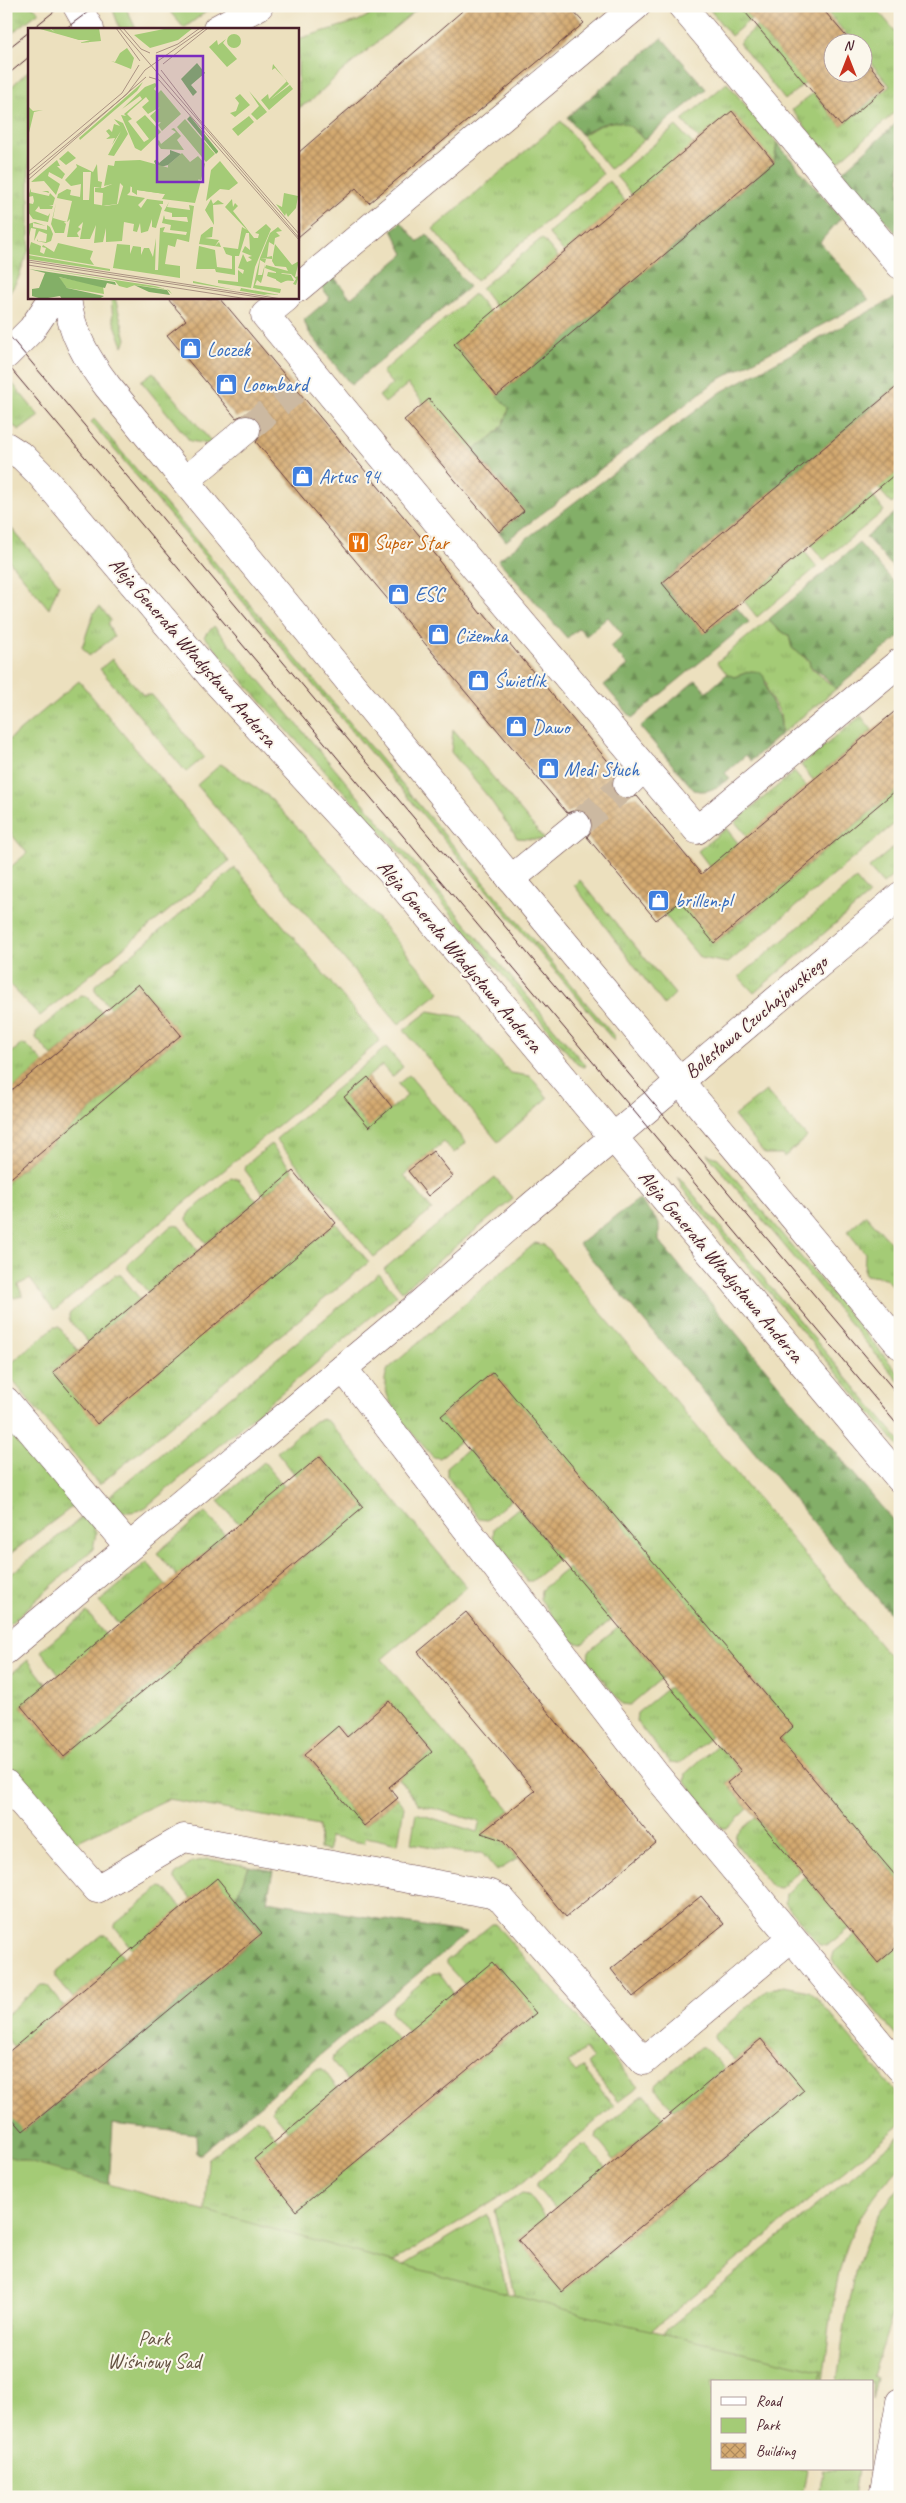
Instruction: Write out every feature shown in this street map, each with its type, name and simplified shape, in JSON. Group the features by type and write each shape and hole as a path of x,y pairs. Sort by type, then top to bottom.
{"street":[{"path":"77,6 89,28"},
{"path":"219,28 259,6"},
{"path":"299,287 636,6"},
{"path":"682,6 900,265"},
{"path":"6,355 32,330 52,299"},
{"path":"67,299 76,337 93,368 511,879 900,1345"},
{"path":"285,299 265,314 305,381 636,776 698,830 900,662"},
{"path":"185,481 246,430"},
{"name":"Aleja Generała Władysława Andersa","path":"6,446 23,457 40,474 212,677 390,872 612,1139 900,1479"},
{"path":"511,879 577,825"},
{"name":"Bolesława Czuchajowskiego","path":"6,1650 343,1368 900,896"},
{"path":"343,1368 656,1775 900,2068"},
{"path":"6,1401 130,1547"},
{"path":"6,1784 97,1889 184,1838 491,1894 501,1899 644,2061 791,1938"},
{"path":"883,2497 900,2402"}],"green space":[{"path":"6,6 33,6 39,12 6,38"},
{"path":"125,6 136,28 120,28 112,7"},
{"path":"171,6 214,6 184,28 171,13"},
{"path":"387,6 421,6 340,73 311,101 299,107 299,39 358,21"},
{"path":"707,6 740,6 751,19 731,36"},
{"path":"822,6 874,6 900,37 900,108 835,165 792,110 813,93 841,126 890,86 874,67 874,32 844,32"},
{"path":"757,26 805,83 785,100 739,43"},
{"path":"662,38 706,89 644,140 630,126 615,122 600,125 582,135 567,117"},
{"path":"28,71 28,252 18,279 6,299 6,92"},
{"path":"727,83 777,143 774,162 732,112 699,139 682,120"},
{"path":"900,120 900,231 895,232 842,172"},
{"path":"561,121 603,174 476,281 433,229"},
{"path":"618,121 628,124 644,140 610,169 582,135 605,123"},
{"path":"676,126 693,144 632,195 616,176"},
{"path":"777,143 841,218 820,242 869,300 716,381 506,541 499,532 524,511 472,450 491,438 507,416 509,408 497,396 774,162"},
{"path":"609,181 625,201 564,252 548,233"},
{"path":"401,222 418,242 427,234 469,287 351,385 308,331 304,320 330,298 322,288 334,277 351,298 404,254 392,230"},
{"path":"542,238 558,257 497,309 481,288"},
{"path":"474,294 491,314 454,345 509,408 504,422 496,433 472,450 429,400 424,404 408,384 385,403 379,396 392,384 382,372"},
{"path":"894,298 900,304 900,384 662,583 704,634 736,607 749,622 632,718 604,685 628,665 610,647 623,635 608,617 586,636 579,628 567,638 498,560 721,392"},
{"path":"111,299 115,299 126,339 123,346 113,319"},
{"path":"153,372 214,445 190,441 141,381"},
{"path":"13,384 39,416 20,430 6,422 6,387"},
{"path":"94,419 614,1036 614,1041 91,422"},
{"path":"900,470 900,497 892,504 878,488"},
{"path":"871,494 884,511 824,560 811,545"},
{"path":"900,509 900,575 866,537"},
{"path":"6,522 59,584 49,609 6,557"},
{"path":"859,543 900,589 900,636 836,689 824,676 810,666 809,660 792,648 789,636 774,626 769,619"},
{"path":"804,551 817,567 757,617 744,601"},
{"path":"100,607 111,620 108,624 114,637 89,656 82,647 94,612"},
{"path":"769,619 774,626 789,636 792,648 809,661 810,667 836,689 781,734 780,715 768,694 767,682 751,671 734,677 727,674 717,662"},
{"path":"214,626 586,1066 583,1067 577,1064 404,857 273,715 204,636"},
{"path":"112,659 143,695 152,695 204,757 186,772 100,669"},
{"path":"751,671 761,673 765,679 767,692 779,716 781,734 751,761 746,755 725,773 730,778 722,784 705,791 694,790 640,727 696,680 707,692 727,674 734,677"},
{"path":"79,681 229,861 40,1016 6,981 6,871 27,853 6,828 6,742"},
{"path":"861,716 872,730 813,780 801,765"},
{"path":"453,729 545,840 517,838 489,798 451,752"},
{"path":"221,764 268,796 334,867 440,992 399,1024 197,785"},
{"path":"794,772 806,786 747,836 735,822"},
{"path":"900,787 900,819 728,963 700,958 664,914 683,900 715,943"},
{"path":"726,828 738,843 710,867 698,851"},
{"path":"900,842 900,870 883,884 869,868"},
{"path":"235,868 380,1041 54,1311 30,1279 18,1285 23,1296 14,1298 6,1286 6,1182 181,1035 138,984 110,1008 95,990 95,985"},
{"path":"856,879 869,895 754,993 739,977"},
{"path":"580,880 675,994 664,1005 574,885"},
{"path":"81,995 87,996 103,1014 52,1056 36,1038 36,1032"},
{"path":"429,1011 462,1017 510,1073 530,1076 548,1098 498,1142 404,1030"},
{"path":"22,1044 27,1045 44,1063 6,1095 6,1057"},
{"path":"386,1047 403,1067 392,1077 382,1065 344,1097 368,1127 407,1096 398,1084 409,1075 466,1143 454,1153 444,1142 404,1175 432,1210 374,1257 276,1139"},
{"path":"766,1091 807,1137 784,1157 782,1154 765,1154 734,1116"},
{"path":"271,1144 293,1171 264,1195 245,1170 246,1165"},
{"path":"707,1154 718,1158 900,1375 900,1383"},
{"path":"678,1176 900,1441 900,1448 682,1188"},
{"path":"231,1177 238,1179 257,1201 206,1243 187,1220 188,1214"},
{"path":"495,1177 513,1199 402,1291 384,1269"},
{"path":"639,1199 659,1223 659,1241 900,1529 900,1625 579,1244"},
{"path":"866,1215 900,1253 900,1295 885,1278 866,1275 864,1272 865,1253 847,1231"},
{"path":"336,1223 369,1262 99,1485 8,1375 9,1365 54,1327 59,1327 78,1351 53,1372 97,1423"},
{"path":"172,1225 179,1226 198,1251 148,1292 128,1269 128,1264"},
{"path":"535,1243 544,1245 900,1668 900,1881 780,1739 793,1727 493,1372 441,1416 461,1440 440,1458 433,1457 398,1416 391,1404 386,1392 385,1380 388,1369"},
{"path":"379,1274 397,1295 146,1507 129,1512 114,1508 104,1501"},
{"path":"115,1275 121,1275 140,1299 88,1342 69,1320 69,1314"},
{"path":"6,1419 76,1504 6,1557"},
{"path":"323,1419 329,1422 467,1587 382,1659 510,1810 491,1825 517,1859 497,1871 482,1853 464,1853 411,1843 416,1813 477,1832 480,1822 418,1804 399,1779 432,1752 389,1701 347,1737 338,1726 304,1755 364,1826 398,1798 404,1806 398,1844 366,1837 364,1843 329,1837 329,1851 320,1849 319,1826 168,1799 69,1845 6,1770 6,1678 28,1660 47,1685 21,1706 64,1757 363,1507 320,1456 296,1476 277,1452 315,1421"},
{"path":"468,1449 511,1500 487,1520 479,1519 447,1476 447,1467"},
{"path":"264,1462 284,1486 239,1524 218,1501"},
{"path":"518,1508 560,1558 532,1581 527,1581 493,1537 494,1528"},
{"path":"205,1512 225,1535 177,1576 157,1553"},
{"path":"86,1514 96,1533 93,1549 6,1627 6,1578"},
{"path":"147,1562 166,1585 119,1624 99,1602"},
{"path":"568,1568 612,1619 582,1644 572,1642 540,1599 541,1590"},
{"path":"87,1612 106,1636 59,1675 41,1651"},
{"path":"619,1627 662,1678 630,1705 622,1704 588,1661 589,1651"},
{"path":"669,1687 711,1737 679,1764 670,1763 636,1721 637,1713"},
{"path":"717,1745 741,1771 727,1783 748,1809 728,1828 722,1828 685,1781 686,1773"},
{"path":"755,1817 800,1870 780,1888 772,1887 735,1843 736,1835"},
{"path":"208,1859 249,1866 235,1900 217,1879 192,1899 175,1880 175,1875 193,1862"},
{"path":"249,1866 273,1871 267,1901 467,1933 201,2154 197,2154 196,2134 113,2124 109,2185 6,2218 6,2111 24,2131 262,1933 235,1900"},
{"path":"805,1876 849,1928 827,1946 820,1945 785,1903 786,1894"},
{"path":"161,1887 165,1888 182,1908 132,1949 115,1928 115,1924"},
{"path":"492,1924 495,1924 638,2087 618,2102 587,2064 593,2059 585,2049 568,2063 576,2072 582,2067 614,2106 521,2184 314,2310 201,2276 208,2159 256,2119 262,2120 278,2140 254,2159 297,2210 535,2014 493,1962 465,1985 446,1964 446,1961"},
{"path":"102,1935 106,1935 123,1956 73,1998 56,1978 56,1973"},
{"path":"855,1935 878,1962 900,1944 900,2040 832,1960 834,1952"},
{"path":"433,1973 439,1973 454,1994 408,2032 391,2012 392,2007"},
{"path":"41,1985 47,1985 64,2006 14,2047 6,2038 6,2015"},
{"path":"784,1986 809,1991 815,1996 900,2097 900,2125 584,2386 533,2373 494,2211 522,2193 528,2194 546,2217 518,2240 562,2292 804,2091 761,2039 734,2060 715,2040 715,2035 767,1990"},
{"path":"375,2019 381,2019 398,2040 348,2081 332,2061 333,2056"},
{"path":"700,2047 704,2047 724,2068 674,2110 656,2090 656,2085"},
{"path":"318,2068 323,2069 338,2089 288,2131 272,2111 273,2106"},
{"path":"642,2096 646,2096 664,2119 614,2160 596,2138 597,2133"},
{"path":"900,2136 900,2167 878,2191 861,2216 849,2241 841,2266 835,2293 823,2380 711,2380 711,2382 595,2389"},
{"path":"582,2145 587,2146 606,2168 555,2209 537,2188 537,2183"},
{"name":"Park Wiśniowy Sad","path":"6,2156 582,2314 822,2371 820,2380 711,2380 711,2470 807,2470 802,2497 6,2497"},
{"path":"900,2188 900,2309 895,2308 873,2376 877,2378 874,2391 874,2380 837,2380 848,2304 854,2279 870,2230 883,2208"},
{"path":"488,2214 527,2371 324,2313"},
{"path":"823,2470 858,2470 854,2497 819,2497"}],"building":[{"path":"468,6 568,6 584,23 369,203 356,188 299,236 299,152"},
{"path":"740,6 820,6 842,32 824,32 824,82 874,82 874,70 887,86 841,126"},
{"path":"732,111 774,162 497,396 454,344"},
{"path":"168,299 221,299 440,560 481,614 483,612 617,772 612,780 612,788 616,795 623,799 637,796 701,874 900,707 900,787 714,943 680,902 656,920 587,837 591,831 592,823 589,815 583,811 575,810 567,813 256,442 260,436 261,428 258,420 251,415 243,415 236,418 167,335 186,320"},
{"path":"900,384 900,470 704,634 662,583"},
{"path":"429,399 524,511 499,532 404,420"},
{"path":"138,984 181,1035 6,1182 6,1095"},
{"path":"368,1077 392,1107 369,1127 344,1097"},
{"path":"433,1151 453,1176 428,1196 408,1171"},
{"path":"293,1171 336,1223 97,1424 53,1372"},
{"path":"493,1372 793,1727 780,1739 900,1881 900,1944 878,1963 727,1783 741,1771 441,1416"},
{"path":"320,1456 363,1507 64,1757 21,1706"},
{"path":"466,1612 656,1843 566,1917 502,1840 481,1833 535,1791 418,1652"},
{"path":"389,1701 432,1752 389,1787 398,1798 364,1826 304,1755 338,1726 347,1737"},
{"path":"217,1878 262,1933 23,2131 6,2111 6,2054"},
{"path":"701,1896 724,1924 633,1997 611,1969"},
{"path":"492,1962 536,2013 296,2211 254,2159"},
{"path":"761,2039 804,2090 562,2292 518,2240"}],"tunnel":[{"path":"246,430 296,389"},
{"path":"577,825 627,784"}],"tram line":[{"path":"33,28 61,6"},
{"path":"66,28 96,6"},
{"path":"6,50 28,33"},
{"path":"6,76 28,58"},
{"path":"6,332 900,1397"},
{"path":"6,363 900,1428"}],"place":[{"name":"Loczek","path":"191,349"},
{"name":"Loombard","path":"226,384"},
{"name":"Artus 94","path":"303,476"},
{"name":"Super Star","path":"358,542"},
{"name":"ESC","path":"399,594"},
{"name":"Ciżemka","path":"439,635"},
{"name":"Świetlik","path":"478,680"},
{"name":"Dawo","path":"516,727"},
{"name":"Medi Słuch","path":"548,769"},
{"name":"brillen.pl","path":"659,900"}]}
